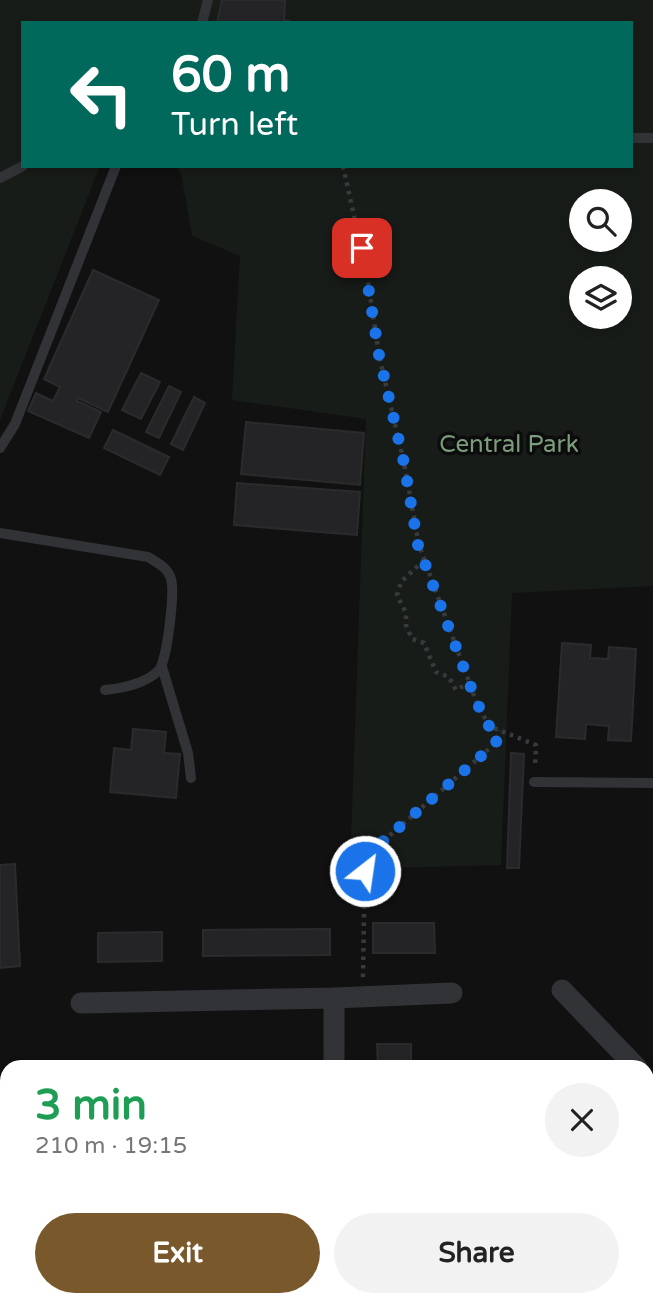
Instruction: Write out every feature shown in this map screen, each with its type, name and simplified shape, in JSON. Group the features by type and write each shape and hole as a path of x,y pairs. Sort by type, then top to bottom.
{"street":[{"path":"562,990 629,1060"},
{"path":"81,1003 452,993"},
{"path":"334,998 334,1060"}],"lane":[{"path":"203,21 208,0"},
{"path":"633,138 653,138"},
{"path":"0,178 21,167"},
{"path":"0,448 15,424 115,168"},
{"path":"0,533 148,557 164,566 171,579 172,618 162,667 188,752 191,778"},
{"path":"104,690 124,688 151,677 162,667"},
{"path":"534,782 653,783"}],"path":[{"path":"343,168 367,275 379,355 404,463 418,545 469,683 489,726 536,745 534,782"},
{"path":"424,560 401,582 397,595 406,613 406,625 412,639 424,643 436,672 449,677 456,690 469,683"},
{"path":"362,997 365,857 496,743 498,730"}],"green space":[{"name":"Central Park","path":"0,0 653,0 653,586 512,593 501,865 350,869 366,419 232,400 240,256 192,236 178,168 633,168 633,21 21,21 21,168 99,168 0,420"}],"building":[{"path":"222,0 285,0 284,20 290,21 217,21"},
{"path":"93,270 159,300 108,412 78,398 77,401 101,412 89,438 28,411 36,393 53,401 60,387 44,379"},
{"path":"141,373 160,382 141,419 122,410"},
{"path":"169,386 181,392 159,438 146,432"},
{"path":"194,397 205,403 183,450 171,444"},
{"path":"246,422 364,433 360,485 241,474"},
{"path":"113,430 169,457 160,475 104,448"},
{"path":"237,483 360,492 357,535 234,525"},
{"path":"562,643 591,645 590,658 608,659 609,647 636,649 631,741 608,740 609,726 586,724 585,739 556,737"},
{"path":"133,729 166,732 164,753 180,754 176,798 110,792 114,748 131,750"},
{"path":"511,753 524,754 519,868 507,868"},
{"path":"15,864 20,966 0,968 0,865"},
{"path":"373,923 434,923 435,953 373,953"},
{"path":"330,929 330,955 203,956 203,930"},
{"path":"162,932 162,961 98,962 98,933"},
{"path":"377,1044 411,1044 411,1060 378,1060"}],"route":[{"path":"362,248 379,355 404,463 418,545 476,701 489,726 498,730 496,743 365,857 365,871"}]}
